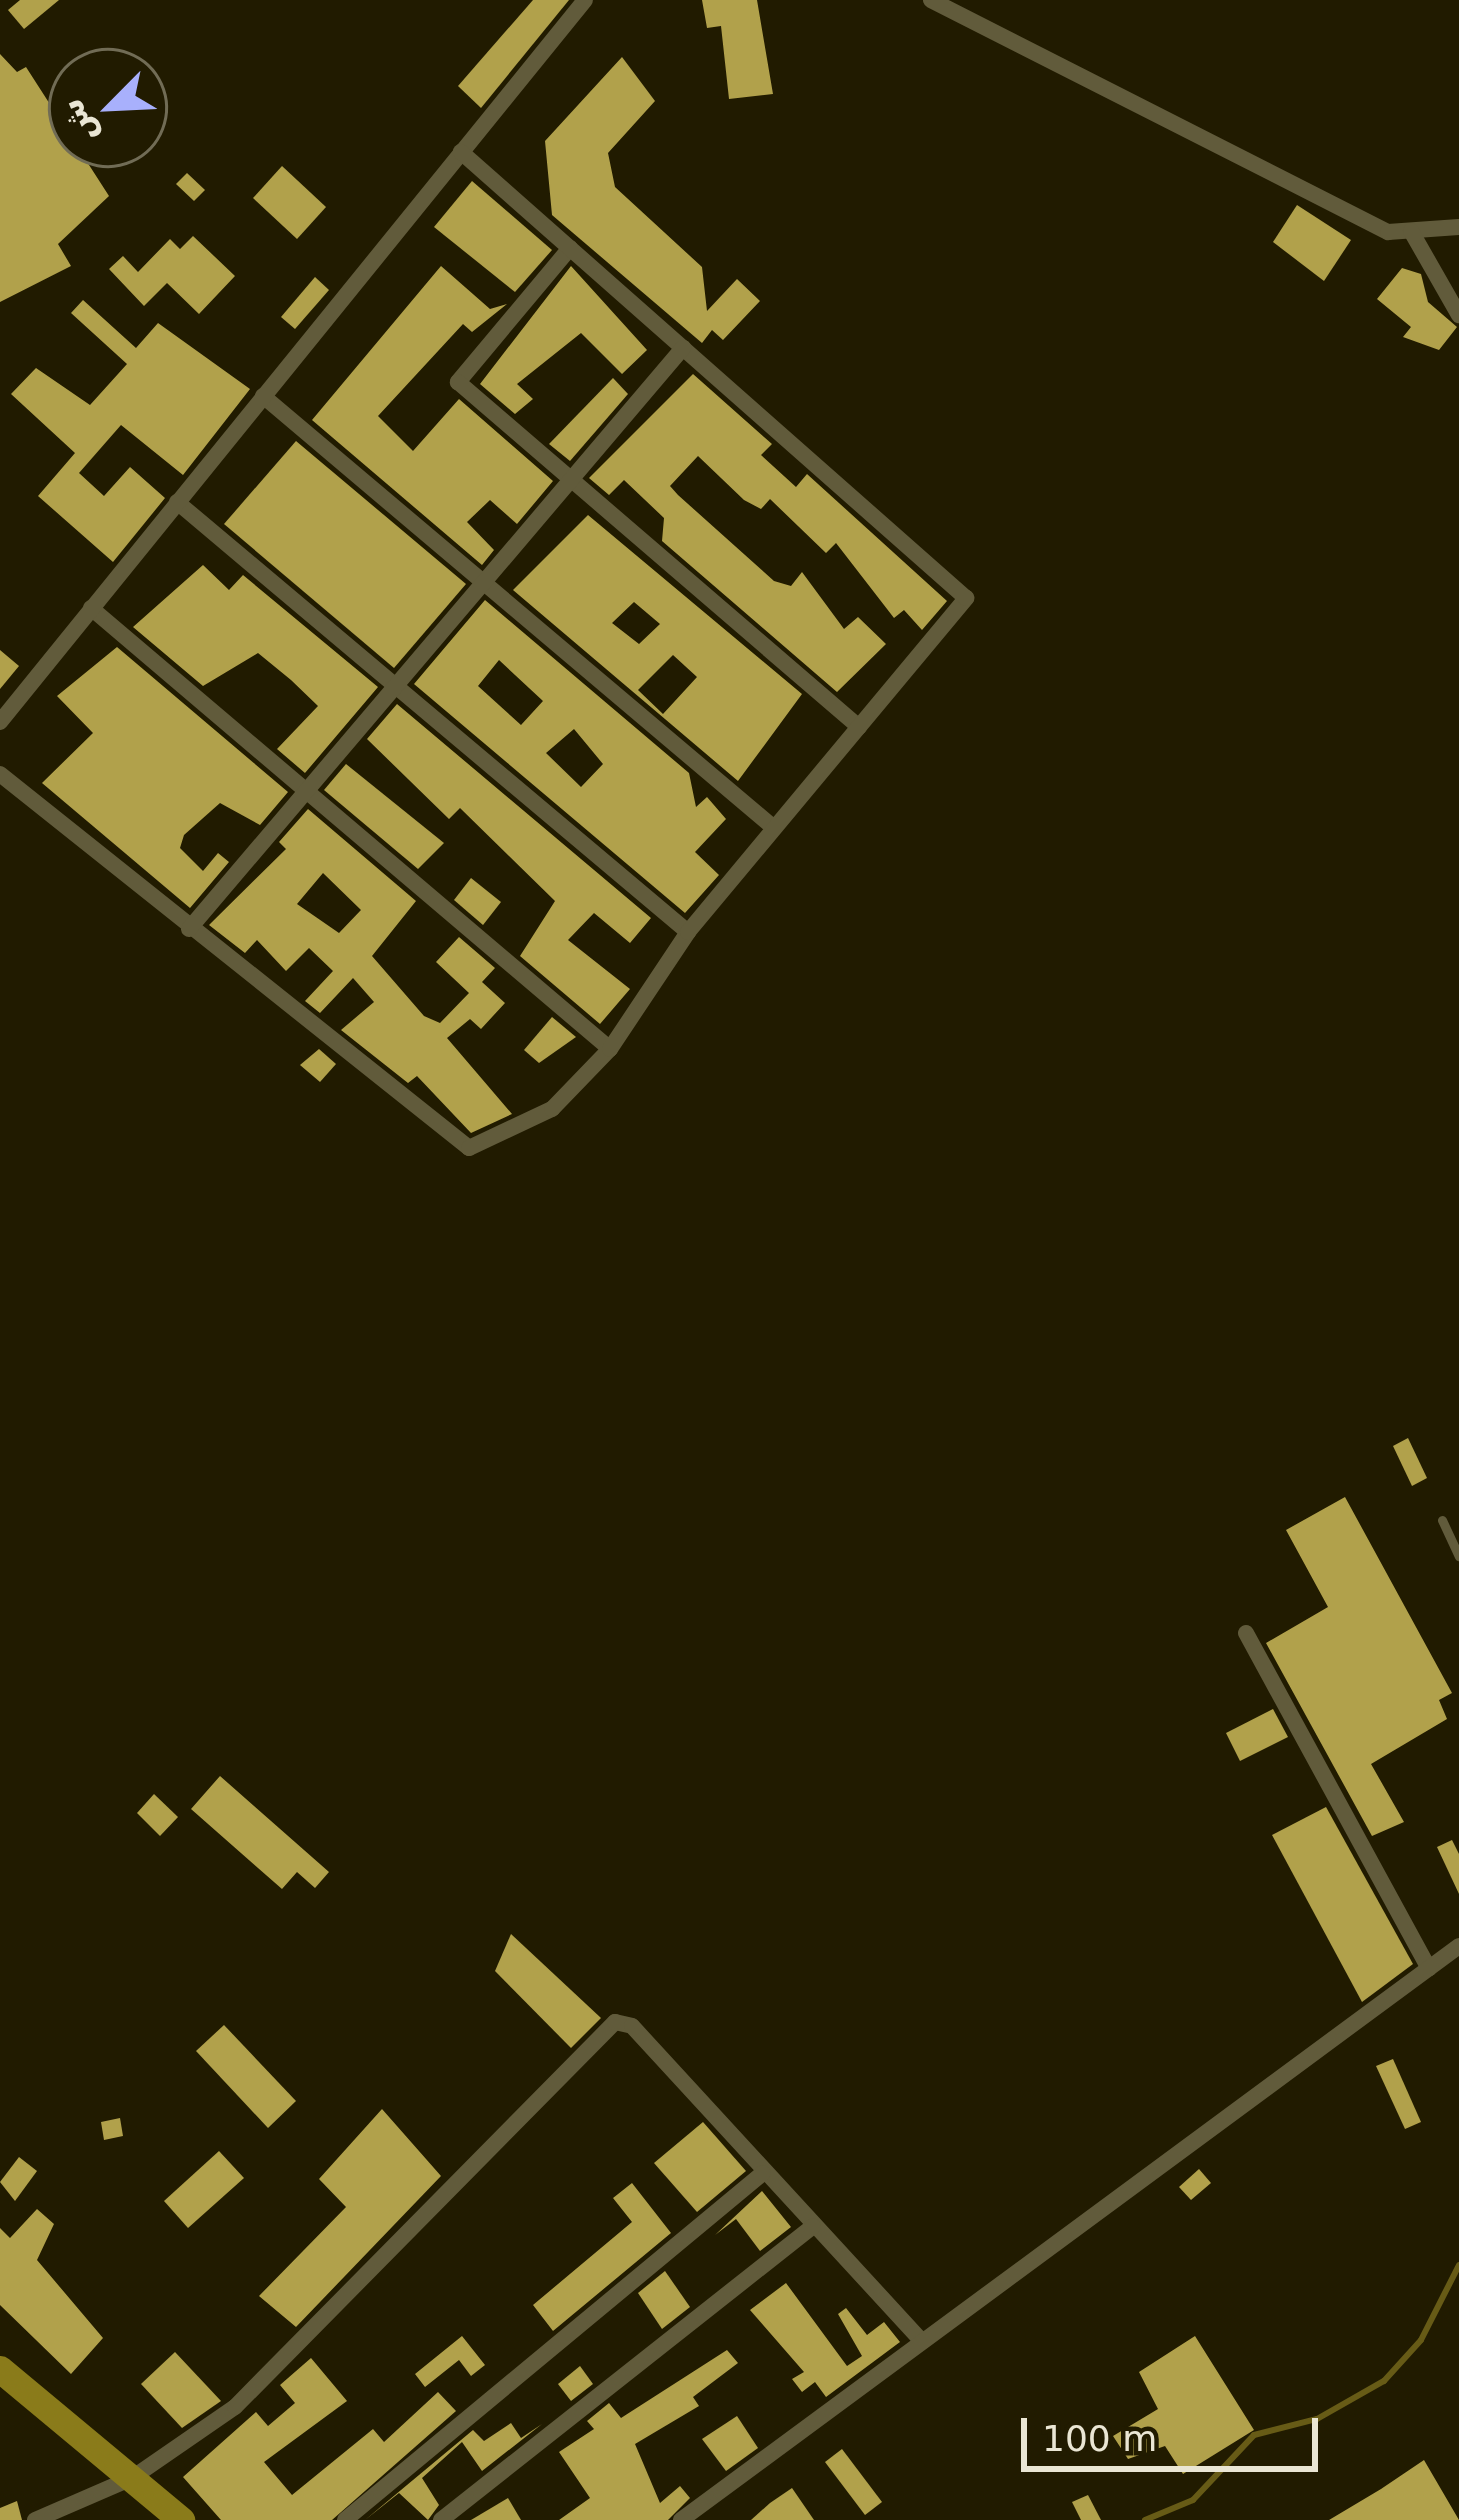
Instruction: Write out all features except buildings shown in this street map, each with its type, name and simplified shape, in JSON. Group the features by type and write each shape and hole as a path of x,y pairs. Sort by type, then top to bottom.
{"main road":[{"path":"0,2369 181,2520"}],"street":[{"path":"0,722 585,0"},
{"path":"932,0 1388,232 1459,227"},
{"path":"0,774 469,1148 553,1109 610,1049 688,932 966,598 461,152"},
{"path":"1411,231 1459,315"},
{"path":"570,248 458,382 859,727"},
{"path":"189,929 683,348"},
{"path":"263,396 775,828"},
{"path":"177,502 391,688 688,932"},
{"path":"91,608 610,1049"},
{"path":"1246,1633 1429,1967"},
{"path":"681,2520 920,2339 1459,1946"},
{"path":"35,2520 132,2478 235,2407 608,2025 632,2026 763,2174 920,2339"},
{"path":"345,2520 763,2174"},
{"path":"441,2520 813,2226"}],"lane":[{"path":"1442,1520 1459,1556"}],"waterway":[{"path":"1145,2520 1193,2500 1254,2435 1317,2419 1384,2381 1421,2340 1459,2265"}]}
